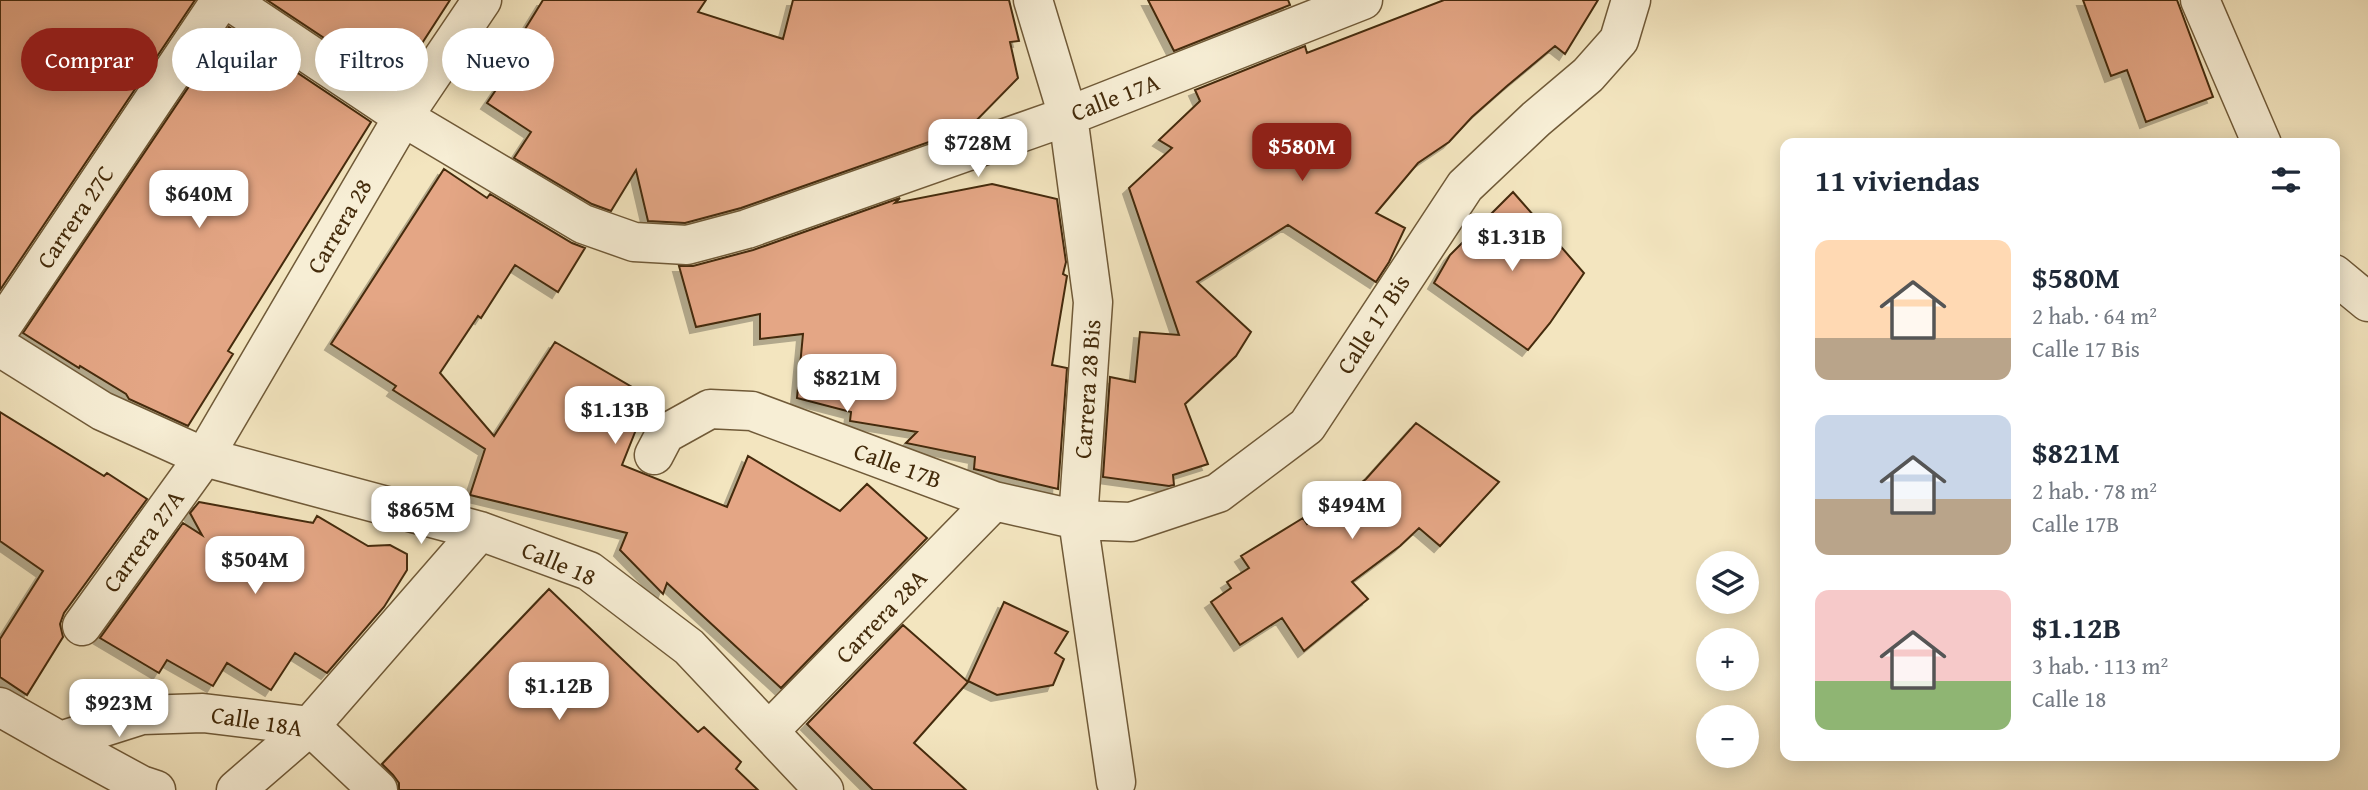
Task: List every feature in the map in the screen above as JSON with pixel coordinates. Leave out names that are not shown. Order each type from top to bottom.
[{"type":"street","name":"Carrera 27C","points":[[0,329],[221,0]]},
{"type":"street","points":[[228,0],[403,117]]},
{"type":"street","name":"Carrera 28","points":[[204,457],[403,117],[482,0]]},
{"type":"street","name":"Carrera 28 Bis","points":[[1033,0],[1068,116],[1093,302],[1078,520],[1116,782]]},
{"type":"street","name":"Calle 17A","points":[[403,117],[583,224],[634,242],[687,245],[747,229],[1068,116],[1363,0]]},
{"type":"street","name":"Calle 17 Bis","points":[[1078,520],[1131,522],[1218,493],[1307,426],[1465,186],[1536,119],[1588,75],[1619,40],[1631,0]]},
{"type":"street","points":[[2200,0],[2259,138]]},
{"type":"street","points":[[2340,279],[2368,302]]},
{"type":"street","name":"Calle 18","points":[[0,347],[102,411],[204,457],[480,531],[589,571],[690,647],[824,790]]},
{"type":"street","name":"Calle 17B","points":[[654,455],[665,434],[710,409],[752,411],[994,501],[1078,520]]},
{"type":"street","name":"Carrera 27A","points":[[82,625],[204,457]]},
{"type":"street","name":"Carrera 28A","points":[[769,731],[994,501]]},
{"type":"street","points":[[236,790],[310,726],[480,531]]},
{"type":"street","points":[[0,707],[141,785],[156,790]]},
{"type":"street","name":"Calle 18A","points":[[60,741],[142,715],[204,713],[310,726],[378,790]]},
{"type":"building","points":[[0,0],[195,0],[176,28],[172,28],[172,34],[158,55],[158,28],[21,28],[21,91],[134,91],[0,290]]},
{"type":"building","points":[[267,0],[450,0],[428,34],[428,28],[315,28],[315,32]]},
{"type":"building","points":[[543,0],[706,0],[698,12],[783,39],[793,0],[1009,0],[1019,41],[1010,42],[1018,78],[969,128],[741,208],[685,223],[648,221],[636,170],[611,211],[592,204],[514,158],[531,132],[487,103],[495,91],[554,91],[554,28],[526,28]]},
{"type":"building","points":[[1148,0],[1288,0],[1290,5],[1174,51]]},
{"type":"building","points":[[1444,0],[1598,0],[1565,54],[1555,46],[1507,86],[1449,142],[1418,163],[1376,213],[1405,228],[1376,282],[1288,225],[1197,282],[1251,332],[1236,356],[1185,404],[1208,464],[1173,475],[1174,485],[1169,486],[1103,477],[1110,377],[1135,382],[1140,332],[1179,335],[1129,188],[1172,148],[1159,140],[1200,101],[1195,90],[1305,46],[1307,53]]},
{"type":"building","points":[[2083,0],[2177,0],[2213,97],[2146,122],[2127,70],[2111,76]]},
{"type":"building","points":[[301,75],[315,85],[315,91],[325,91],[371,122],[228,351],[233,354],[188,426],[129,399],[126,394],[23,333],[186,91],[301,91]]},
{"type":"building","points":[[444,169],[487,198],[490,194],[585,248],[558,292],[515,265],[481,318],[478,316],[440,373],[494,436],[555,342],[649,397],[622,465],[727,507],[748,456],[840,511],[867,484],[927,538],[781,688],[667,583],[663,594],[620,550],[627,533],[470,495],[485,449],[393,390],[396,386],[331,344]]},
{"type":"building","points":[[992,184],[1057,199],[1066,262],[1063,274],[1067,276],[1052,365],[1067,368],[1058,489],[974,469],[975,457],[906,443],[917,432],[850,421],[851,412],[797,398],[803,334],[760,339],[760,314],[696,327],[679,266],[693,266],[753,250],[900,198],[895,203]]},
{"type":"building","points":[[1513,192],[1584,273],[1528,350],[1434,283],[1450,255]]},
{"type":"building","points":[[0,412],[104,476],[107,473],[147,499],[64,613],[60,624],[63,637],[27,695],[0,677],[0,639],[43,571],[0,541]]},
{"type":"building","points":[[1416,423],[1499,482],[1440,546],[1419,528],[1352,582],[1368,599],[1304,651],[1282,618],[1240,645],[1211,602],[1231,588],[1227,582],[1249,568],[1241,556],[1303,518],[1307,524],[1366,479]]},
{"type":"building","points":[[199,502],[313,523],[317,516],[368,546],[390,545],[407,554],[407,570],[384,607],[327,673],[295,653],[271,690],[227,663],[213,686],[167,660],[159,673],[100,638],[183,523],[202,535],[190,513]]},
{"type":"building","points":[[549,589],[698,732],[704,727],[741,762],[736,769],[758,790],[399,790],[399,783],[382,764]]},
{"type":"building","points":[[1004,602],[1068,632],[1055,653],[1064,659],[1053,685],[997,695],[968,681]]},
{"type":"building","points":[[903,625],[968,682],[914,743],[966,790],[873,790],[807,724]]}]
